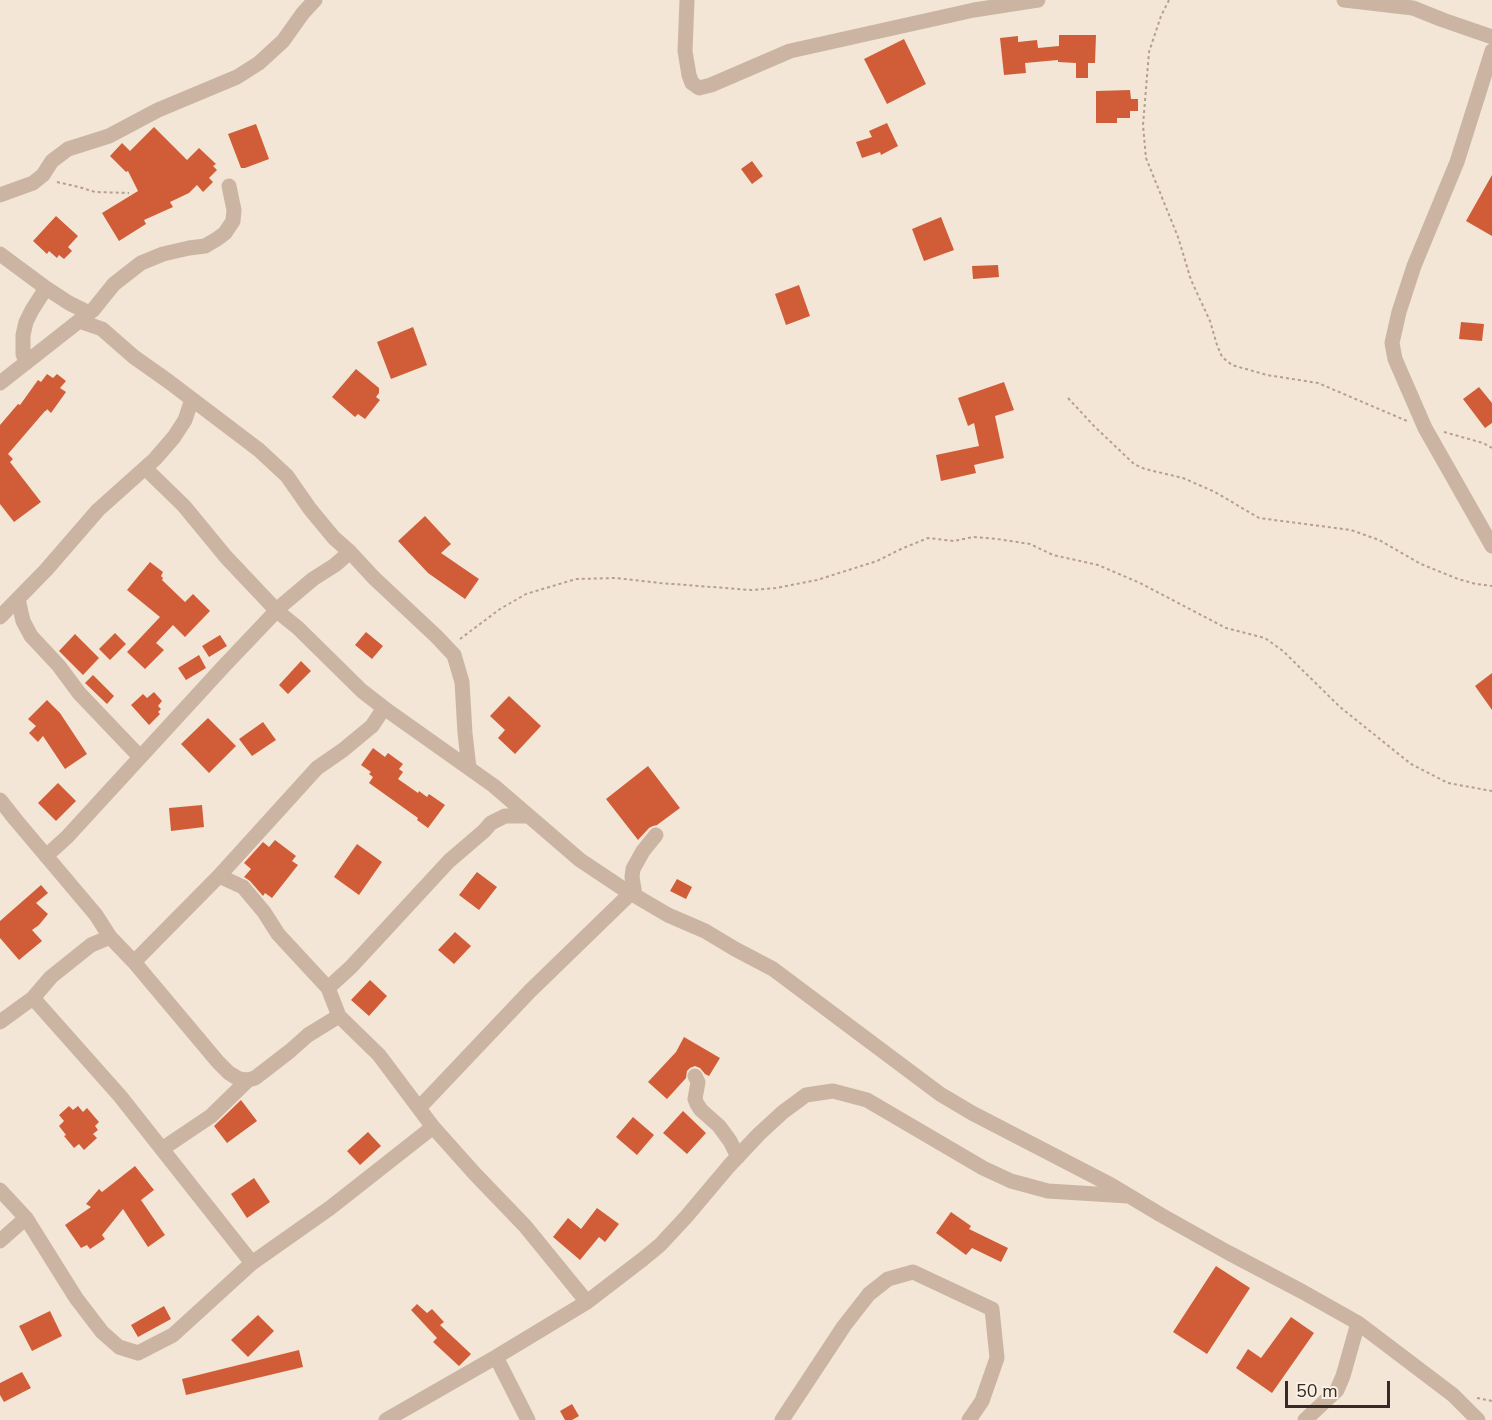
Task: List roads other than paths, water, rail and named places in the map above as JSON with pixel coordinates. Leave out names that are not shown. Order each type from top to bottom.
[{"type":"street","points":[[0,195],[33,183],[43,175],[52,161],[68,149],[109,136],[158,110],[237,77],[259,63],[283,41],[315,0]]},
{"type":"street","points":[[687,0],[685,51],[692,83],[699,88],[790,51],[974,10],[1038,0]]},
{"type":"street","points":[[1344,0],[1414,4],[1443,20],[1492,37]]},
{"type":"street","points":[[1492,51],[1457,162],[1414,266],[1392,343],[1395,359],[1425,428],[1492,546]]},
{"type":"street","points":[[0,383],[84,317],[114,284],[141,262],[189,248],[205,246],[225,233],[233,221],[234,210],[229,186]]},
{"type":"street","points":[[0,254],[69,303],[134,357],[259,450],[287,476],[320,522],[454,655],[462,682],[469,768]]},
{"type":"street","points":[[26,363],[23,354],[24,329],[32,310],[46,288]]},
{"type":"street","points":[[0,618],[46,570],[98,510],[155,459],[180,429],[192,399]]},
{"type":"street","points":[[144,468],[163,484],[277,611],[298,628],[362,691],[494,786],[580,860],[668,915],[705,931],[773,969],[956,1104],[1111,1185],[1227,1252],[1358,1323],[1453,1395],[1478,1420]]},
{"type":"street","points":[[46,856],[68,837],[277,611],[313,579],[350,552]]},
{"type":"street","points":[[18,599],[23,621],[31,636],[59,666],[87,702],[140,757]]},
{"type":"street","points":[[134,962],[219,876],[317,768],[372,726],[384,708]]},
{"type":"street","points":[[0,800],[7,818],[46,856],[96,915],[110,937],[229,1073],[239,1079],[255,1078],[308,1035],[339,1016]]},
{"type":"street","points":[[328,988],[351,967],[449,861],[491,823],[505,816],[528,816]]},
{"type":"street","points":[[633,894],[633,869],[656,835]]},
{"type":"street","points":[[219,876],[243,887],[264,912],[278,934],[328,988],[339,1016],[379,1055],[432,1127],[525,1226],[587,1302]]},
{"type":"street","points":[[419,1108],[530,991],[633,894]]},
{"type":"street","points":[[0,1022],[33,998],[51,977],[91,945],[110,937]]},
{"type":"street","points":[[33,998],[120,1096],[252,1263]]},
{"type":"street","points":[[695,1076],[698,1082],[695,1099],[700,1110],[719,1126],[738,1156]]},
{"type":"street","points":[[162,1149],[211,1116],[248,1080]]},
{"type":"street","points":[[386,1420],[587,1302],[660,1245],[759,1134],[806,1095],[833,1090],[867,1100],[983,1168],[1011,1181],[1048,1191],[1130,1196]]},
{"type":"street","points":[[0,1190],[26,1218],[76,1298],[102,1332],[119,1347],[138,1353],[173,1335],[252,1263],[330,1208],[432,1127]]},
{"type":"street","points":[[0,1241],[26,1218]]},
{"type":"street","points":[[782,1420],[826,1353],[869,1294],[888,1279],[913,1272],[992,1310],[997,1358],[982,1401],[969,1420]]},
{"type":"street","points":[[1305,1420],[1337,1390],[1358,1323]]},
{"type":"street","points":[[496,1357],[528,1420]]}]
